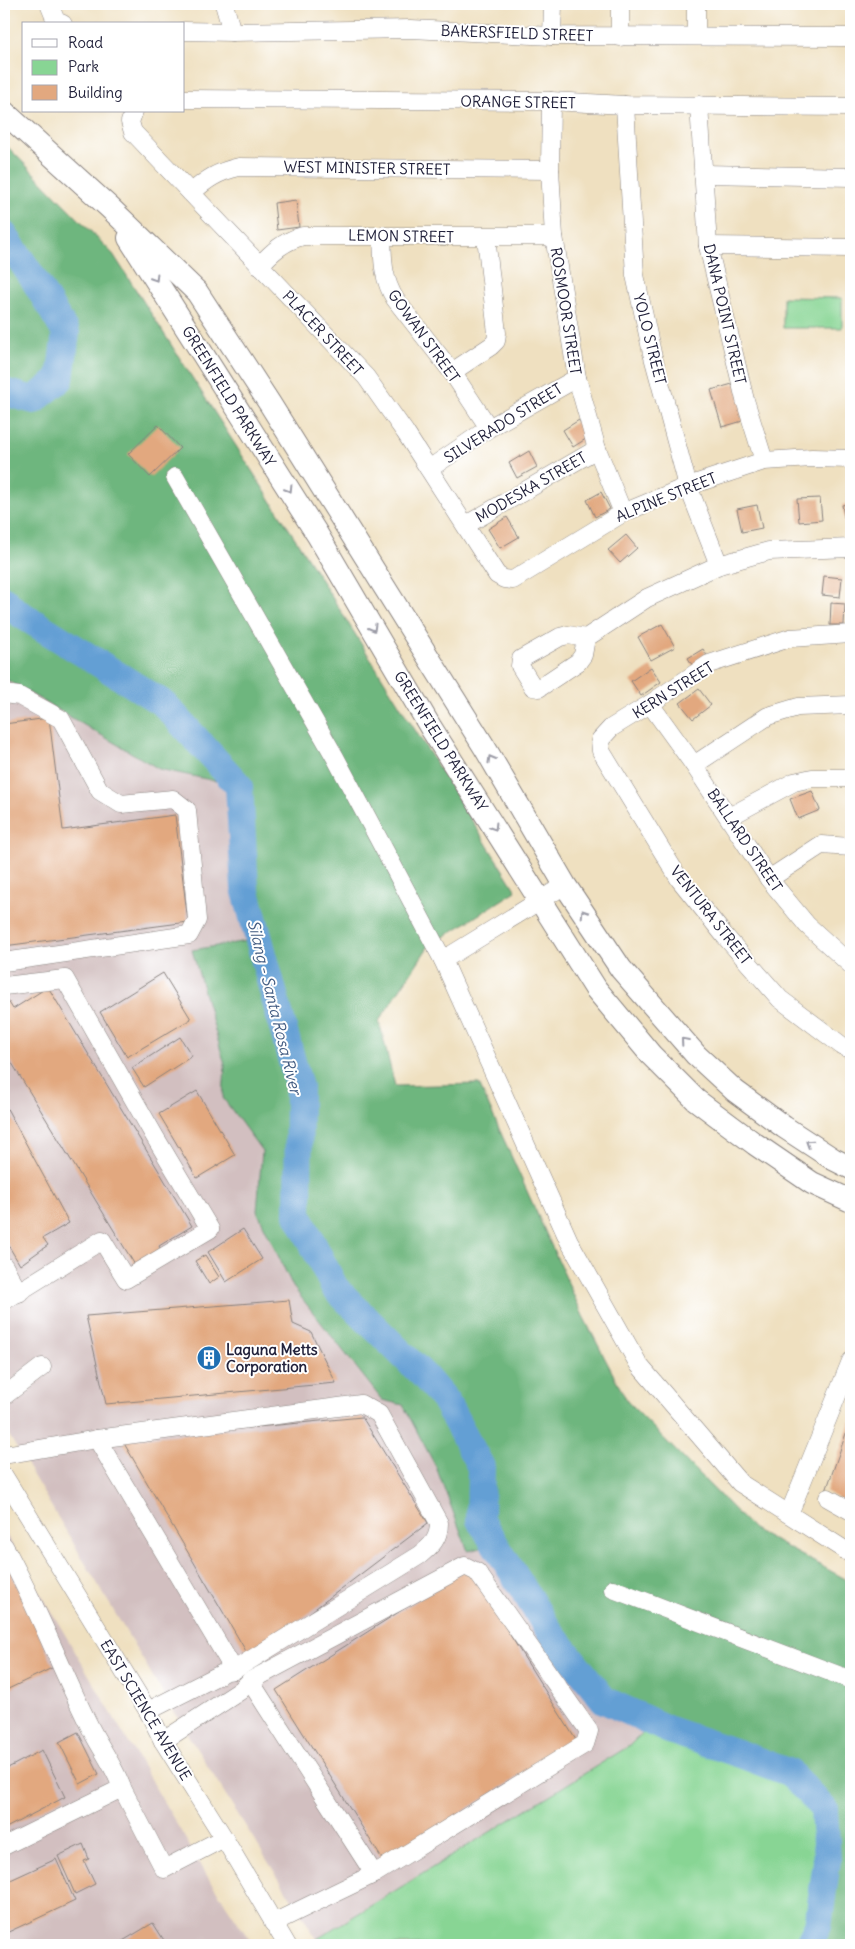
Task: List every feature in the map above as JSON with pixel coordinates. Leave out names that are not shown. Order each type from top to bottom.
[{"type":"main road","name":"GREENFIELD PARKWAY","points":[[11,118],[110,208],[197,292],[270,404],[485,748],[565,885],[621,970],[696,1055],[735,1091],[832,1159],[851,1168]]},
{"type":"main road","name":"GREENFIELD PARKWAY","points":[[110,208],[318,534],[431,728],[596,989],[651,1055],[696,1100],[754,1144],[812,1183],[851,1201]]},
{"type":"street","points":[[49,4],[56,21],[58,22]]},
{"type":"street","points":[[224,4],[232,32]]},
{"type":"street","points":[[552,4],[552,36]]},
{"type":"street","points":[[620,4],[620,37]]},
{"type":"street","points":[[696,4],[696,36]]},
{"type":"street","name":"BAKERSFIELD STREET","points":[[185,31],[412,29],[552,36],[851,37]]},
{"type":"street","name":"ORANGE STREET","points":[[185,100],[551,101],[625,105],[851,107]]},
{"type":"street","name":"ROSMOOR STREET","points":[[551,101],[550,170],[554,236],[576,378],[597,449],[623,513]]},
{"type":"street","name":"YOLO STREET","points":[[625,105],[635,275],[652,353],[688,486],[719,565]]},
{"type":"street","name":"DANA POINT STREET","points":[[699,105],[708,246],[745,400],[764,461]]},
{"type":"street","name":"PLACER STREET","points":[[134,112],[130,122],[133,132],[366,378],[405,432],[497,575]]},
{"type":"street","name":"WEST MINISTER STREET","points":[[190,193],[209,178],[224,170],[239,167],[550,170]]},
{"type":"street","points":[[703,174],[851,177]]},
{"type":"street","name":"GOWAN STREET","points":[[382,235],[383,271],[388,287],[395,299],[452,372],[489,428]]},
{"type":"street","name":"LEMON STREET","points":[[259,266],[275,249],[289,240],[303,236],[554,236]]},
{"type":"street","points":[[452,372],[496,341],[486,237]]},
{"type":"street","points":[[708,246],[851,248]]},
{"type":"street","name":"SILVERADO STREET","points":[[429,469],[489,428],[576,378]]},
{"type":"street","name":"MODESKA STREET","points":[[466,525],[597,449]]},
{"type":"street","name":"ALPINE STREET","points":[[497,575],[504,579],[513,580],[623,513],[688,486],[764,461],[812,458],[851,459]]},
{"type":"street","points":[[175,477],[335,757],[443,960],[568,1241],[639,1365],[740,1483],[851,1554]]},
{"type":"street","points":[[586,638],[647,598],[719,565],[769,551],[851,548]]},
{"type":"street","name":"KERN STREET","points":[[601,751],[600,740],[611,728],[709,664],[790,638],[851,634]]},
{"type":"street","points":[[4,694],[19,696],[61,719],[100,791],[121,804],[173,799],[187,810],[197,920],[189,935],[4,962]]},
{"type":"street","name":"BALLARD STREET","points":[[650,704],[694,765],[768,879],[807,925],[851,965]]},
{"type":"street","points":[[694,765],[768,716],[798,707],[851,705]]},
{"type":"street","name":"VENTURA STREET","points":[[601,751],[680,880],[724,935],[780,999],[841,1045],[851,1050]]},
{"type":"street","points":[[728,817],[794,782],[812,778],[851,778]]},
{"type":"street","points":[[768,879],[821,846],[851,847]]},
{"type":"street","points":[[443,960],[565,885]]},
{"type":"street","points":[[4,986],[65,979],[210,1229],[126,1279],[102,1240],[11,1297],[4,1266]]},
{"type":"street","points":[[789,1514],[851,1361]]},
{"type":"street","points":[[4,1396],[42,1367]]},
{"type":"street","points":[[4,1455],[97,1439],[361,1404],[379,1414],[438,1523],[439,1533],[434,1544],[420,1555],[234,1670],[227,1671],[148,1711]]},
{"type":"street","points":[[97,1439],[234,1670]]},
{"type":"street","name":"EAST SCIENCE AVENUE","points":[[4,1476],[148,1711],[163,1741],[224,1838],[287,1945]]},
{"type":"street","points":[[828,1498],[851,1512]]},
{"type":"street","points":[[4,1546],[53,1646],[88,1725],[118,1776],[122,1788],[164,1869],[224,1838]]},
{"type":"street","points":[[163,1741],[240,1691],[250,1680],[465,1566],[478,1572],[589,1730],[585,1744],[374,1874],[273,1923]]},
{"type":"street","points":[[613,1589],[851,1680]]},
{"type":"street","points":[[250,1680],[374,1874]]},
{"type":"street","points":[[4,1846],[122,1788]]},
{"type":"shaded area","points":[[4,678],[159,769],[239,786],[245,888],[259,939],[192,950],[225,1065],[223,1098],[262,1151],[257,1211],[293,1287],[382,1400],[403,1405],[436,1467],[468,1551],[495,1545],[548,1629],[604,1700],[653,1723],[629,1746],[317,1939],[186,1732],[4,1427]]},
{"type":"shaded area","points":[[4,1531],[209,1879],[253,1945],[4,1945]]},
{"type":"green space","points":[[4,143],[113,254],[293,535],[516,891],[428,947],[379,1021],[395,1086],[479,1084],[583,1316],[627,1401],[753,1529],[851,1582],[851,1945],[808,1945],[818,1926],[827,1861],[824,1809],[790,1773],[669,1730],[604,1700],[548,1629],[495,1545],[468,1551],[436,1467],[403,1405],[382,1400],[293,1287],[257,1211],[262,1151],[223,1098],[225,1065],[192,950],[259,939],[245,888],[239,786],[159,769],[4,678]]},
{"type":"green space","points":[[783,297],[842,298],[842,328],[783,328]]},
{"type":"green space","points":[[653,1723],[790,1773],[824,1809],[827,1861],[818,1926],[808,1945],[321,1945],[317,1939],[629,1746]]},
{"type":"building","points":[[296,200],[299,227],[277,230],[274,203]]},
{"type":"building","points":[[736,383],[746,420],[722,427],[711,390]]},
{"type":"building","points":[[579,420],[589,437],[573,447],[563,430]]},
{"type":"building","points":[[158,425],[180,448],[150,477],[128,454]]},
{"type":"building","points":[[529,451],[537,467],[517,478],[509,463]]},
{"type":"building","points":[[601,492],[610,509],[595,517],[587,500]]},
{"type":"building","points":[[820,498],[822,520],[799,522],[797,499]]},
{"type":"building","points":[[851,503],[851,525],[846,526],[842,505]]},
{"type":"building","points":[[757,505],[762,528],[742,532],[737,509]]},
{"type":"building","points":[[507,517],[519,537],[500,548],[488,529]]},
{"type":"building","points":[[626,535],[637,548],[620,563],[608,550]]},
{"type":"building","points":[[824,576],[842,578],[840,597],[822,595]]},
{"type":"building","points":[[831,603],[845,604],[844,625],[830,625]]},
{"type":"building","points":[[662,624],[675,647],[651,660],[638,637]]},
{"type":"building","points":[[703,649],[709,659],[694,668],[688,658]]},
{"type":"building","points":[[651,667],[661,682],[641,696],[631,681]]},
{"type":"building","points":[[699,689],[711,705],[693,719],[680,703]]},
{"type":"building","points":[[49,718],[63,830],[175,815],[188,922],[4,946],[4,724]]},
{"type":"building","points":[[812,791],[820,810],[798,819],[790,799]]},
{"type":"building","points":[[163,973],[191,1019],[127,1057],[100,1012]]},
{"type":"building","points":[[48,987],[192,1226],[159,1246],[161,1250],[135,1265],[4,1050],[4,1004],[8,1001],[13,1009]]},
{"type":"building","points":[[180,1037],[192,1056],[144,1087],[132,1068]]},
{"type":"building","points":[[197,1091],[235,1155],[197,1178],[159,1114]]},
{"type":"building","points":[[4,1103],[69,1223],[43,1238],[48,1245],[20,1265],[4,1238]]},
{"type":"building","points":[[243,1229],[262,1259],[226,1282],[208,1252]]},
{"type":"building","points":[[205,1255],[219,1277],[209,1284],[195,1261]]},
{"type":"building","name":"Laguna Metts Corporation","points":[[289,1300],[293,1324],[311,1332],[336,1383],[106,1404],[86,1316]]},
{"type":"building","points":[[362,1417],[428,1523],[250,1658],[122,1440]]},
{"type":"building","points":[[851,1419],[851,1507],[826,1491]]},
{"type":"building","points":[[4,1558],[54,1667],[4,1691]]},
{"type":"building","points":[[468,1568],[576,1740],[384,1862],[276,1690]]},
{"type":"building","points":[[78,1732],[99,1774],[80,1784],[59,1742]]},
{"type":"building","points":[[42,1750],[65,1797],[4,1829],[4,1770]]},
{"type":"building","points":[[83,1844],[89,1859],[84,1861],[95,1884],[75,1894],[58,1856]]},
{"type":"building","points":[[56,1859],[75,1901],[4,1934],[4,1883]]},
{"type":"building","points":[[153,1923],[167,1945],[116,1945]]},
{"type":"waterway","name":"Silang - Santa Rosa River","points":[[4,235],[35,281],[66,333],[60,379],[34,400],[4,392]]},
{"type":"waterway","name":"Silang - Santa Rosa River","points":[[4,600],[14,610],[164,704],[239,786],[245,888],[299,1087],[298,1215],[335,1288],[425,1377],[446,1402],[481,1467],[480,1520],[548,1629],[604,1700],[669,1730],[790,1773],[824,1809],[827,1861],[818,1926],[808,1945]]},
{"type":"place","name":"Laguna Metts Corporation","points":[[209,1358]]}]
